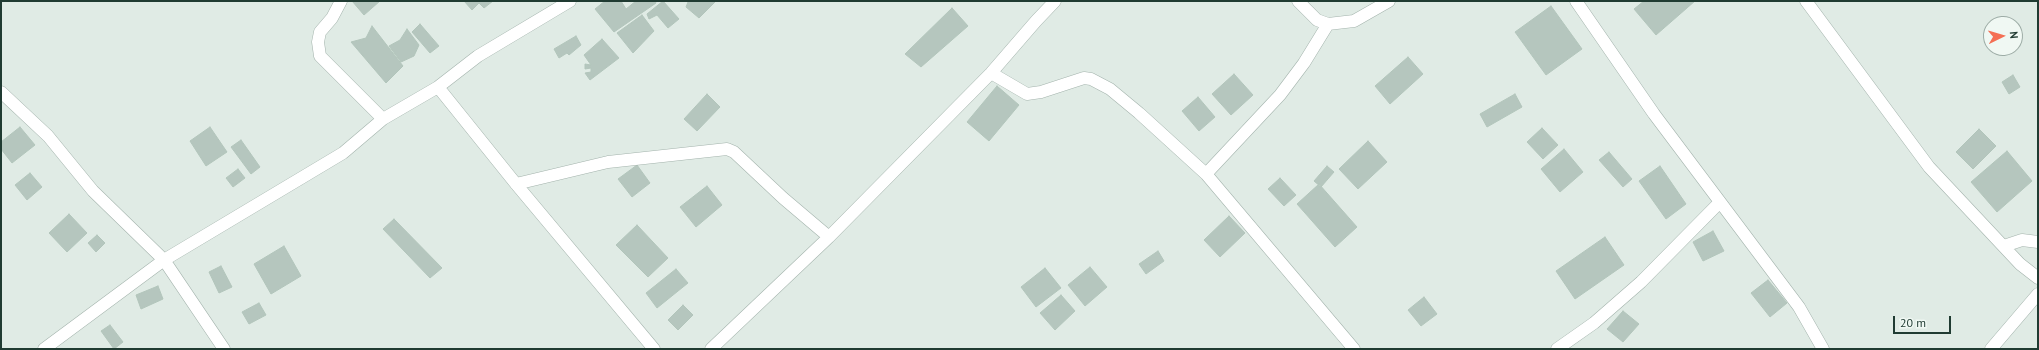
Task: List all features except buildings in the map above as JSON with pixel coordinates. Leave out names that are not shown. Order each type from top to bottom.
[{"type":"street","points":[[341,1],[332,18],[320,32],[318,42],[320,56],[383,119]]},
{"type":"street","points":[[44,349],[164,260],[343,153],[383,119],[438,87],[478,56],[570,1]]},
{"type":"street","points":[[711,349],[829,237],[990,73],[1055,1]]},
{"type":"street","points":[[1298,1],[1317,20],[1328,24],[1346,23],[1358,19],[1389,1]]},
{"type":"street","points":[[1576,1],[1654,114],[1799,307],[1823,349]]},
{"type":"street","points":[[1806,1],[1922,158],[2004,246],[2038,278]]},
{"type":"street","points":[[1206,174],[1280,95],[1304,63],[1328,24]]},
{"type":"street","points":[[990,73],[1027,94],[1041,92],[1074,80],[1091,79],[1110,89],[1139,113],[1206,174],[1354,349]]},
{"type":"street","points":[[438,87],[516,184],[654,349]]},
{"type":"street","points":[[1,92],[48,136],[93,191],[164,260],[224,349]]},
{"type":"street","points":[[516,184],[608,162],[727,149],[734,152],[783,198],[829,237]]},
{"type":"street","points":[[1557,349],[1594,323],[1641,282],[1720,202]]},
{"type":"street","points":[[2004,246],[2022,240],[2038,242]]},
{"type":"street","points":[[1991,349],[2038,294]]}]
